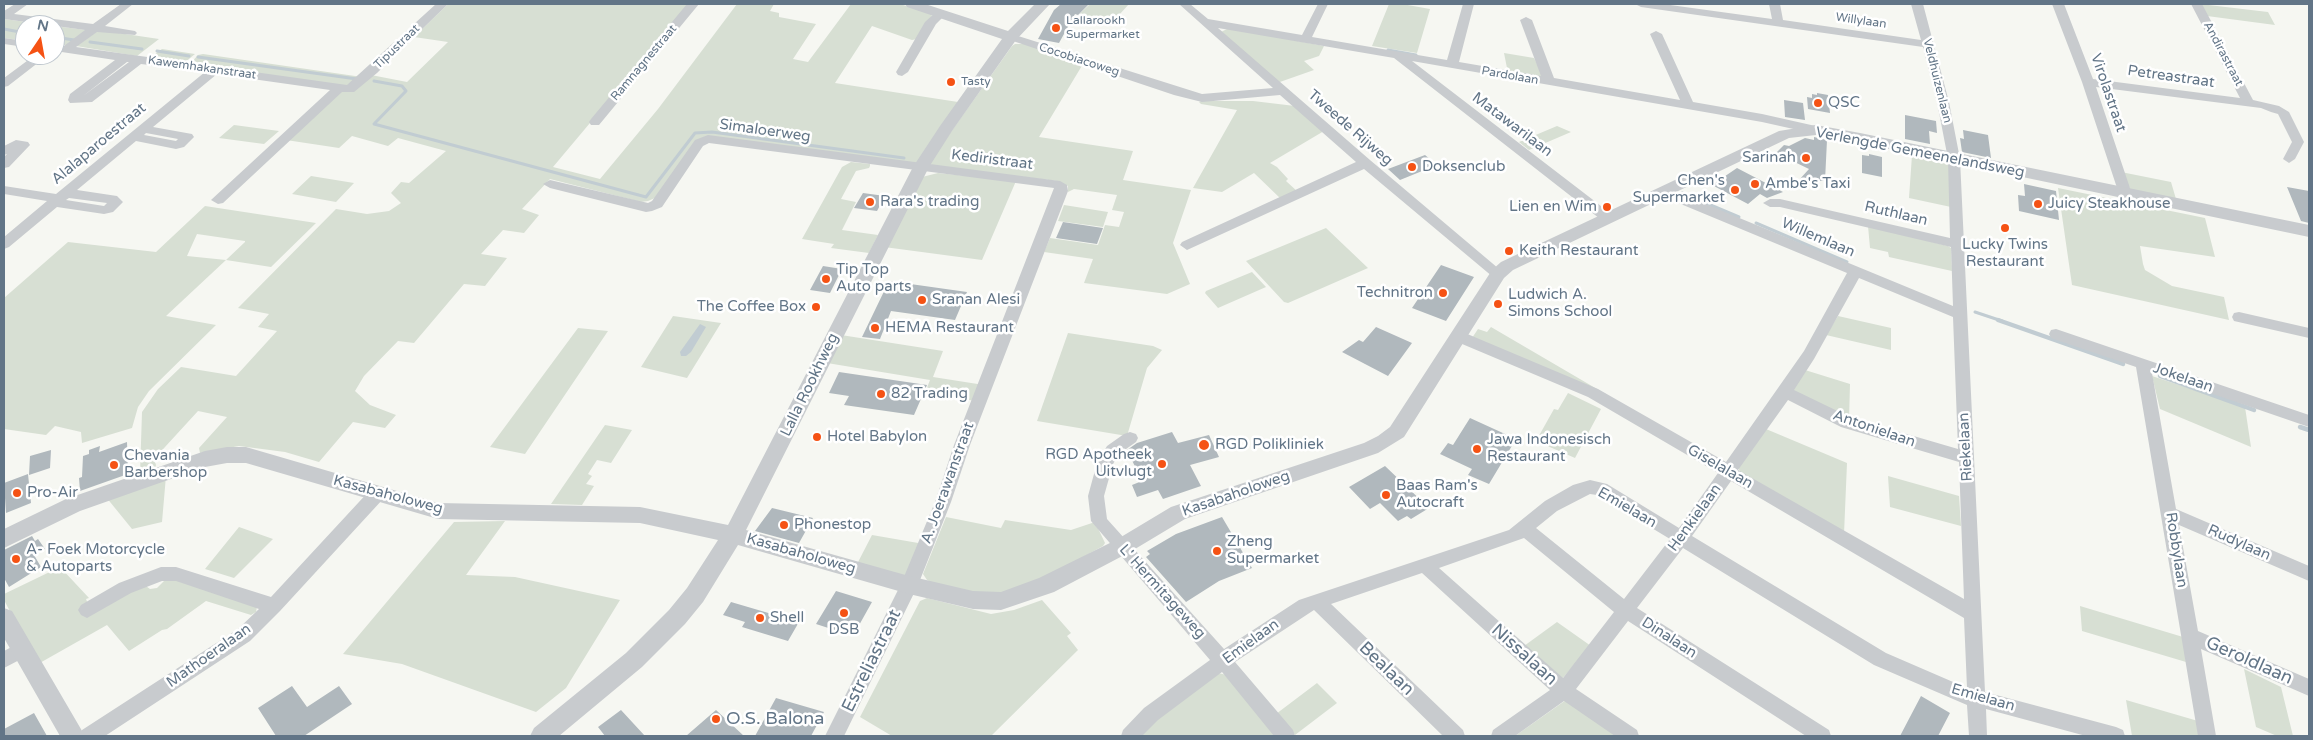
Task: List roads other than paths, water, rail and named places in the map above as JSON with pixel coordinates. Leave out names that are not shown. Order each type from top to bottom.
[{"type":"street","points":[[4,16],[22,4]]},
{"type":"street","points":[[65,46],[96,28],[128,4]]},
{"type":"street","name":"Tipustraat","points":[[218,200],[344,88],[374,70],[442,4]]},
{"type":"street","name":"Ramnagnestraat","points":[[595,122],[693,4]]},
{"type":"street","name":"Cocobiacoweg","points":[[912,4],[1178,92],[1202,98],[1297,102]]},
{"type":"street","name":"Lalla Rookhweg","points":[[542,736],[628,666],[662,634],[695,594],[733,535],[920,168],[945,129],[1011,38],[1043,4]]},
{"type":"street","name":"Tweede Rijweg","points":[[1184,4],[1365,163],[1498,274]]},
{"type":"street","points":[[1305,40],[1323,4]]},
{"type":"street","points":[[1452,65],[1468,4]]},
{"type":"street","name":"Willylaan","points":[[1641,4],[1928,44]]},
{"type":"street","points":[[1776,4],[1778,24]]},
{"type":"street","name":"Veldhuizenlaan","points":[[1917,4],[1943,102],[1954,159]]},
{"type":"street","name":"Virolastraat","points":[[2058,4],[2088,82],[2125,194]]},
{"type":"street","name":"Andirastraat","points":[[2197,4],[2250,104]]},
{"type":"street","points":[[902,72],[931,22],[941,13]]},
{"type":"street","points":[[4,16],[131,33]]},
{"type":"street","points":[[1526,20],[1549,82]]},
{"type":"street","name":"Pardolaan","points":[[1205,22],[1762,118],[1816,130]]},
{"type":"street","points":[[1656,34],[1688,105]]},
{"type":"street","name":"Kawemhakanstraat","points":[[65,49],[344,88]]},
{"type":"street","name":"Matawarilaan","points":[[1396,55],[1609,219]]},
{"type":"street","points":[[126,57],[74,97],[74,100],[88,99],[140,59]]},
{"type":"street","points":[[4,83],[28,65]]},
{"type":"street","name":"Alalaparoestraat","points":[[4,244],[215,70]]},
{"type":"street","name":"Petreastraat","points":[[2088,82],[2263,105],[2283,112],[2298,142],[2289,159]]},
{"type":"street","name":"Cocobiacoweg","points":[[1219,98],[1282,91]]},
{"type":"street","name":"Verlengde Gemeenelandsweg","points":[[1498,274],[1507,266],[1609,219],[1767,141],[1785,134],[1816,130],[2309,231]]},
{"type":"street","name":"Simaloerweg","points":[[550,184],[646,208],[652,207],[657,204],[699,143],[708,139],[920,168]]},
{"type":"street","points":[[4,151],[16,144],[24,145],[4,164]]},
{"type":"street","name":"Riekelaan","points":[[1954,159],[1956,244],[1978,736]]},
{"type":"street","points":[[1187,245],[1365,163]]},
{"type":"street","name":"Kediristraat","points":[[920,168],[1060,185]]},
{"type":"street","name":"A. Joerawanstraat","points":[[909,585],[943,502],[962,445],[1061,191],[1060,185]]},
{"type":"street","points":[[4,190],[59,198]]},
{"type":"street","name":"Willemlaan","points":[[1664,192],[1959,314]]},
{"type":"street","name":"Ruthlaan","points":[[1770,203],[1780,203],[1956,244]]},
{"type":"street","name":"Henkielaan","points":[[1500,736],[1564,691],[1680,539],[1785,392],[1809,355],[1855,272]]},
{"type":"street","name":"Kasabaholoweg","points":[[4,540],[73,505],[205,459],[227,455],[246,455],[438,511],[640,516],[733,535],[909,585],[973,600],[1000,601],[1046,585],[1122,546],[1178,513],[1371,448],[1385,441],[1397,432],[1412,411],[1498,274]]},
{"type":"street","points":[[2238,317],[2309,333]]},
{"type":"street","name":"Jokelaan","points":[[2056,334],[2309,421]]},
{"type":"street","name":"Giselalaan","points":[[1460,337],[1593,393],[1972,614]]},
{"type":"street","name":"Robbylaan","points":[[2143,364],[2207,736]]},
{"type":"street","name":"Antonielaan","points":[[1785,392],[1847,423],[1966,458]]},
{"type":"street","name":"L' Hermitageweg","points":[[1130,438],[1113,450],[1105,463],[1096,496],[1100,521],[1111,536],[1122,546],[1224,662],[1286,736]]},
{"type":"street","name":"Emielaan","points":[[1130,736],[1150,714],[1224,662],[1254,638],[1305,605],[1514,535],[1551,506],[1579,490],[1590,487],[1601,489],[1680,539],[1880,659],[1976,700],[2002,704],[2116,736]]},
{"type":"street","name":"Mathoeralaan","points":[[89,736],[244,635],[274,606],[377,494]]},
{"type":"street","name":"Rudylaan","points":[[2170,513],[2309,574]]},
{"type":"street","name":"Dinalaan","points":[[1524,528],[1625,610],[1822,736]]},
{"type":"street","name":"Nissalaan","points":[[1424,565],[1564,691],[1630,736]]},
{"type":"street","points":[[87,610],[124,588],[161,574],[176,574],[274,606]]},
{"type":"street","name":"Estreliastraat","points":[[834,736],[909,585]]},
{"type":"street","name":"Bealaan","points":[[1316,601],[1456,736]]},
{"type":"street","points":[[4,618],[13,655],[73,736]]},
{"type":"street","name":"Geroldlaan","points":[[2189,635],[2309,688]]},
{"type":"waterway","points":[[4,29],[15,31]]},
{"type":"waterway","points":[[65,39],[74,40]]},
{"type":"waterway","points":[[90,42],[142,49]]},
{"type":"waterway","points":[[1388,50],[1416,55]]},
{"type":"waterway","points":[[157,51],[189,56]]},
{"type":"waterway","points":[[198,57],[357,79]]},
{"type":"waterway","points":[[374,81],[402,86],[406,91],[374,124],[646,197],[695,133],[712,132],[904,158]]},
{"type":"waterway","points":[[1682,193],[1739,217]]},
{"type":"waterway","points":[[1756,223],[1847,262]]},
{"type":"waterway","points":[[1975,312],[2002,321]]},
{"type":"waterway","points":[[1998,320],[2123,364]]},
{"type":"waterway","points":[[2160,376],[2254,410]]},
{"type":"waterway","points":[[2300,427],[2309,430]]},
{"type":"place","name":"Lallarookh Supermarket","points":[[1056,28]]},
{"type":"place","name":"Tasty","points":[[951,82]]},
{"type":"place","name":"QSC","points":[[1818,103]]},
{"type":"place","name":"Sarinah","points":[[1806,158]]},
{"type":"place","name":"Doksenclub","points":[[1412,167]]},
{"type":"place","name":"Ambe's Taxi","points":[[1755,184]]},
{"type":"place","name":"Chen's Supermarket","points":[[1735,190]]},
{"type":"place","name":"Rara's trading","points":[[870,202]]},
{"type":"place","name":"Juicy Steakhouse","points":[[2038,204]]},
{"type":"place","name":"Lien en Wim","points":[[1607,207]]},
{"type":"place","name":"Lucky Twins Restaurant","points":[[2005,228]]},
{"type":"place","name":"Keith Restaurant","points":[[1509,251]]},
{"type":"place","name":"Tip Top Auto parts","points":[[826,279]]},
{"type":"place","name":"Technitron","points":[[1443,293]]},
{"type":"place","name":"Sranan Alesi","points":[[922,300]]},
{"type":"place","name":"Ludwich A. Simons School","points":[[1498,304]]},
{"type":"place","name":"The Coffee Box","points":[[816,307]]},
{"type":"place","name":"HEMA Restaurant","points":[[875,328]]},
{"type":"place","name":"82 Trading","points":[[881,394]]},
{"type":"place","name":"Hotel Babylon","points":[[817,437]]},
{"type":"place","name":"RGD Polikliniek","points":[[1204,445]]},
{"type":"place","name":"Jawa Indonesisch Restaurant","points":[[1477,449]]},
{"type":"place","name":"RGD Apotheek Uitvlugt","points":[[1162,464]]},
{"type":"place","name":"Chevania Barbershop","points":[[114,465]]},
{"type":"place","name":"Pro-Air","points":[[17,493]]},
{"type":"place","name":"Baas Ram's Autocraft","points":[[1386,495]]},
{"type":"place","name":"Phonestop","points":[[784,525]]},
{"type":"place","name":"Zheng Supermarket","points":[[1217,551]]},
{"type":"place","name":"A- Foek Motorcycle & Autoparts","points":[[16,559]]},
{"type":"place","name":"DSB","points":[[844,613]]},
{"type":"place","name":"Shell","points":[[760,618]]},
{"type":"place","name":"O.S. Balona","points":[[716,719]]}]
